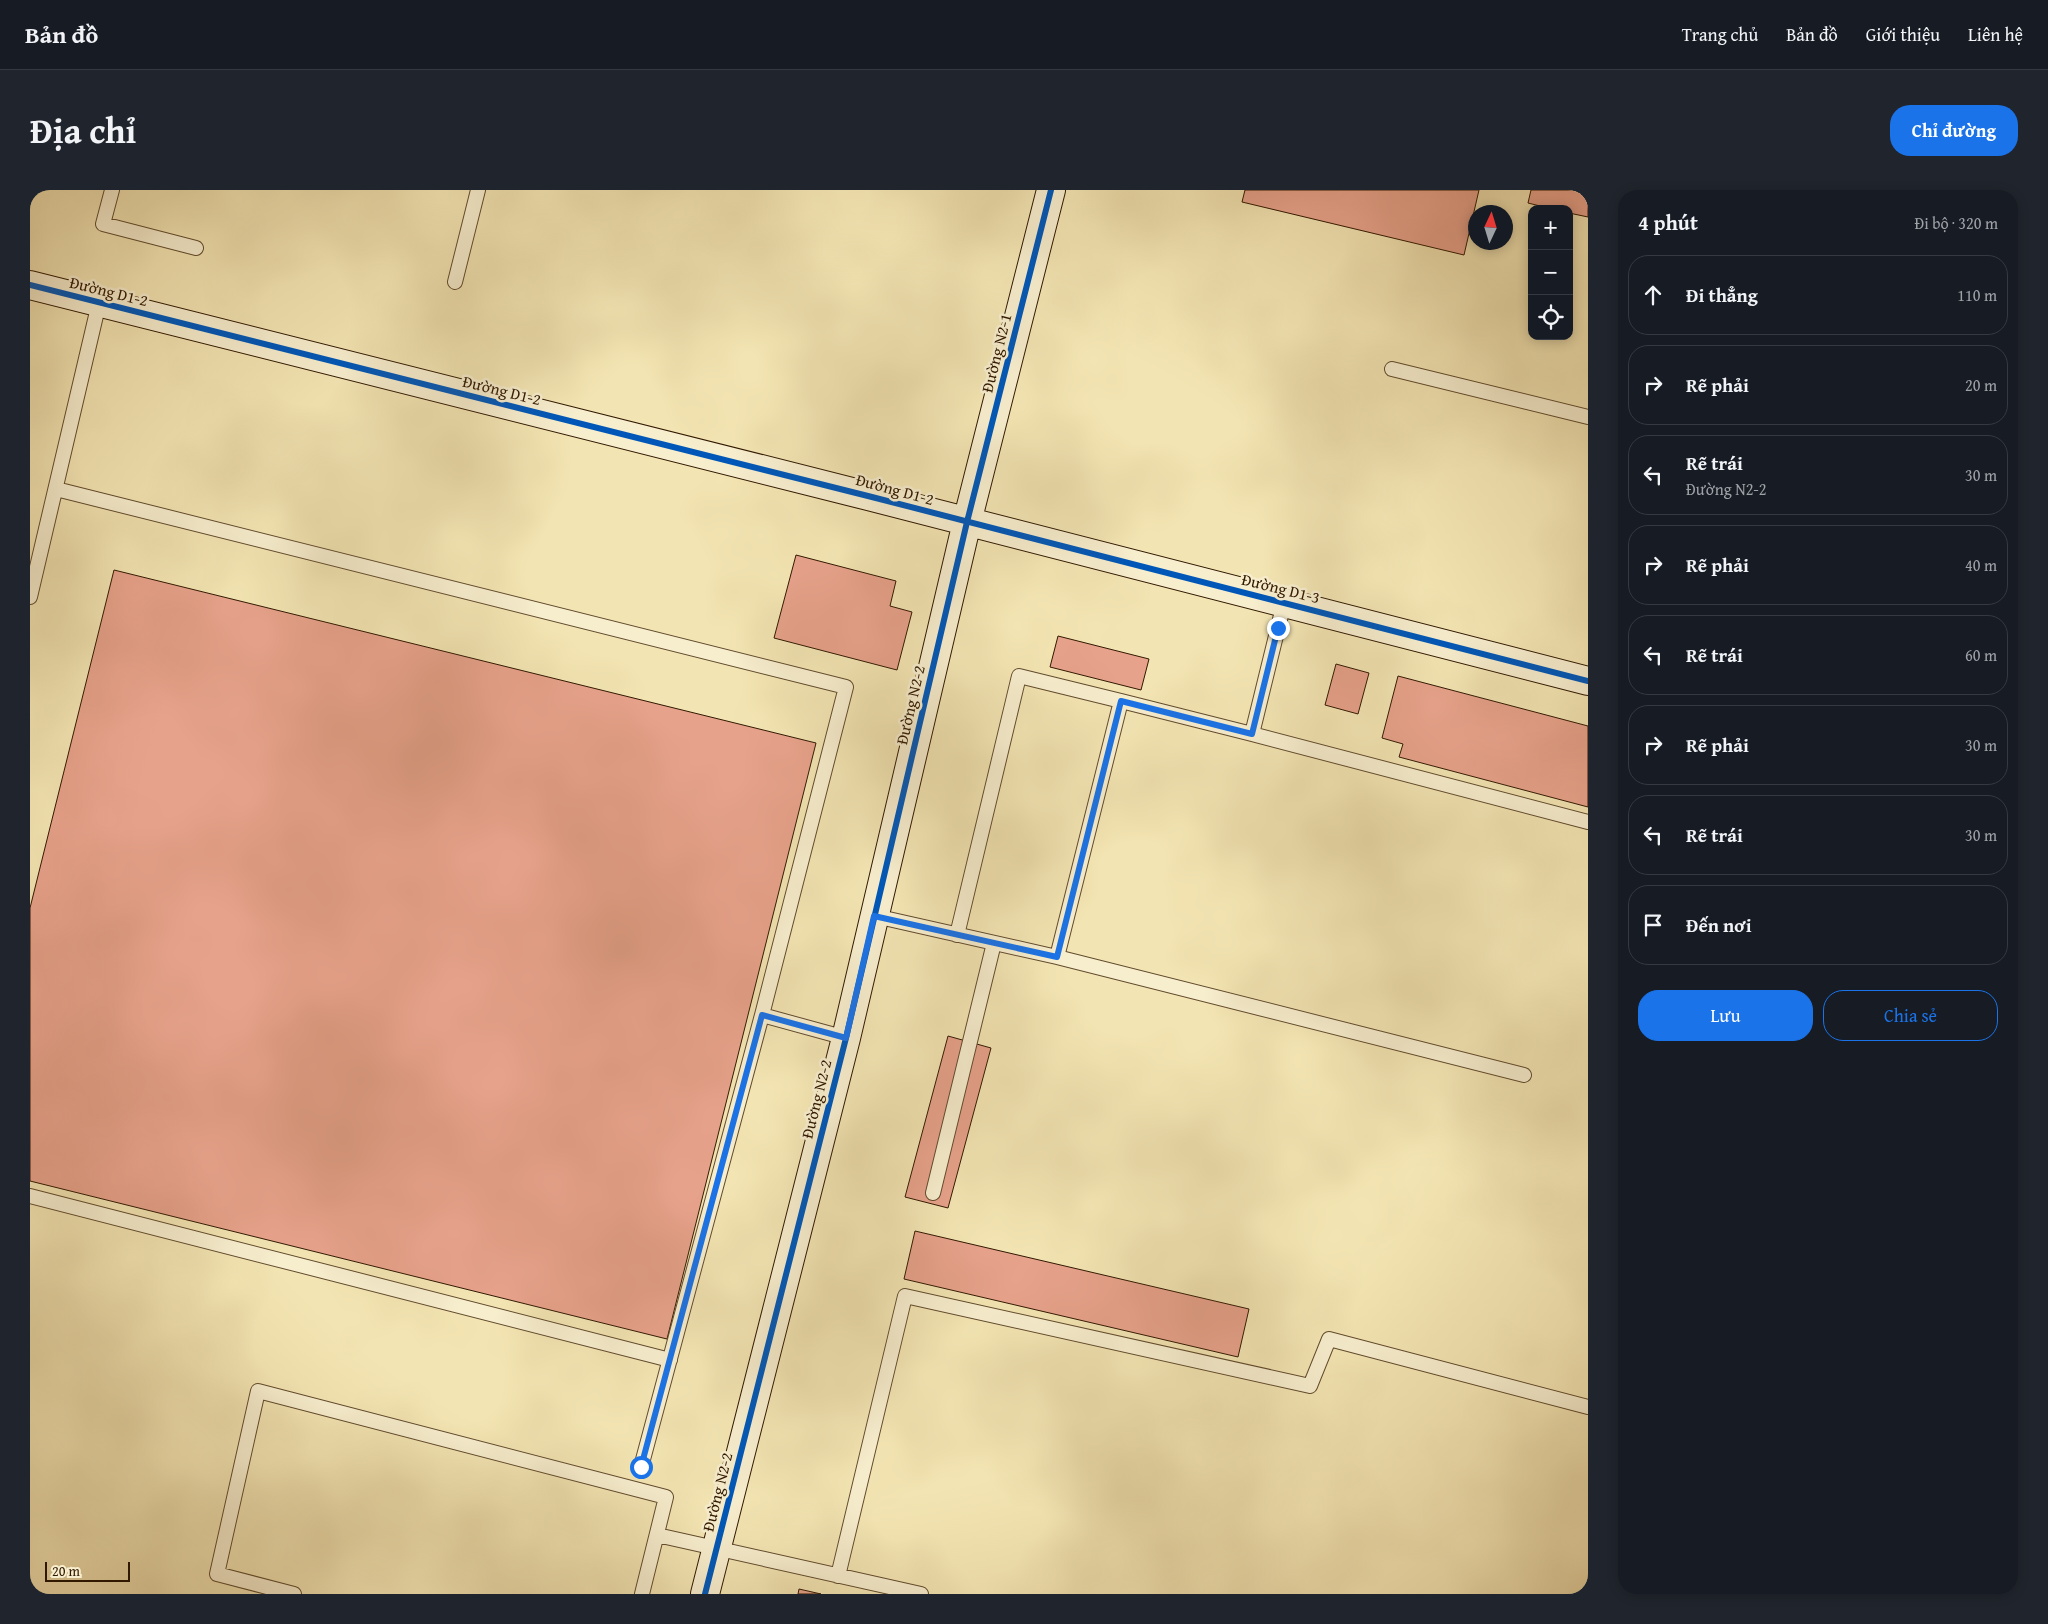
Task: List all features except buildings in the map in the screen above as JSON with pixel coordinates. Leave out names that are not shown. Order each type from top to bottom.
[{"type":"street","name":"Đường N2-1","points":[[967,522],[1051,190]]},
{"type":"street","name":"Đường D1-2","points":[[30,285],[967,522]]},
{"type":"street","name":"Đường D1-3","points":[[967,522],[1588,681]]},
{"type":"street","name":"Đường N2-2","points":[[705,1594],[846,1038],[967,522]]},
{"type":"lane","points":[[112,190],[103,224],[196,248]]},
{"type":"lane","points":[[455,282],[478,190]]},
{"type":"lane","points":[[30,598],[99,303]]},
{"type":"lane","points":[[1392,369],[1588,417]]},
{"type":"lane","points":[[56,489],[846,687],[762,1015],[641,1467]]},
{"type":"lane","points":[[1252,734],[1284,603]]},
{"type":"lane","points":[[957,935],[1019,676],[1252,734],[1588,822]]},
{"type":"lane","points":[[1057,957],[1121,701]]},
{"type":"lane","points":[[874,916],[1057,957],[1524,1075]]},
{"type":"lane","points":[[933,1192],[994,943]]},
{"type":"lane","points":[[762,1015],[846,1038]]},
{"type":"lane","points":[[30,1196],[670,1360]]},
{"type":"lane","points":[[838,1576],[905,1296],[1310,1386],[1329,1340],[1588,1407]]},
{"type":"lane","points":[[294,1594],[217,1574],[258,1391],[666,1497],[642,1594]]},
{"type":"lane","points":[[656,1535],[921,1594]]},
{"type":"cycle path","points":[[705,1594],[846,1038],[967,522],[1051,190]]},
{"type":"cycle path","points":[[30,285],[868,496],[1588,681]]},
{"type":"route","points":[[641,1467],[762,1015],[846,1038],[874,916],[1057,957],[1121,701],[1252,734],[1278,628]]}]
